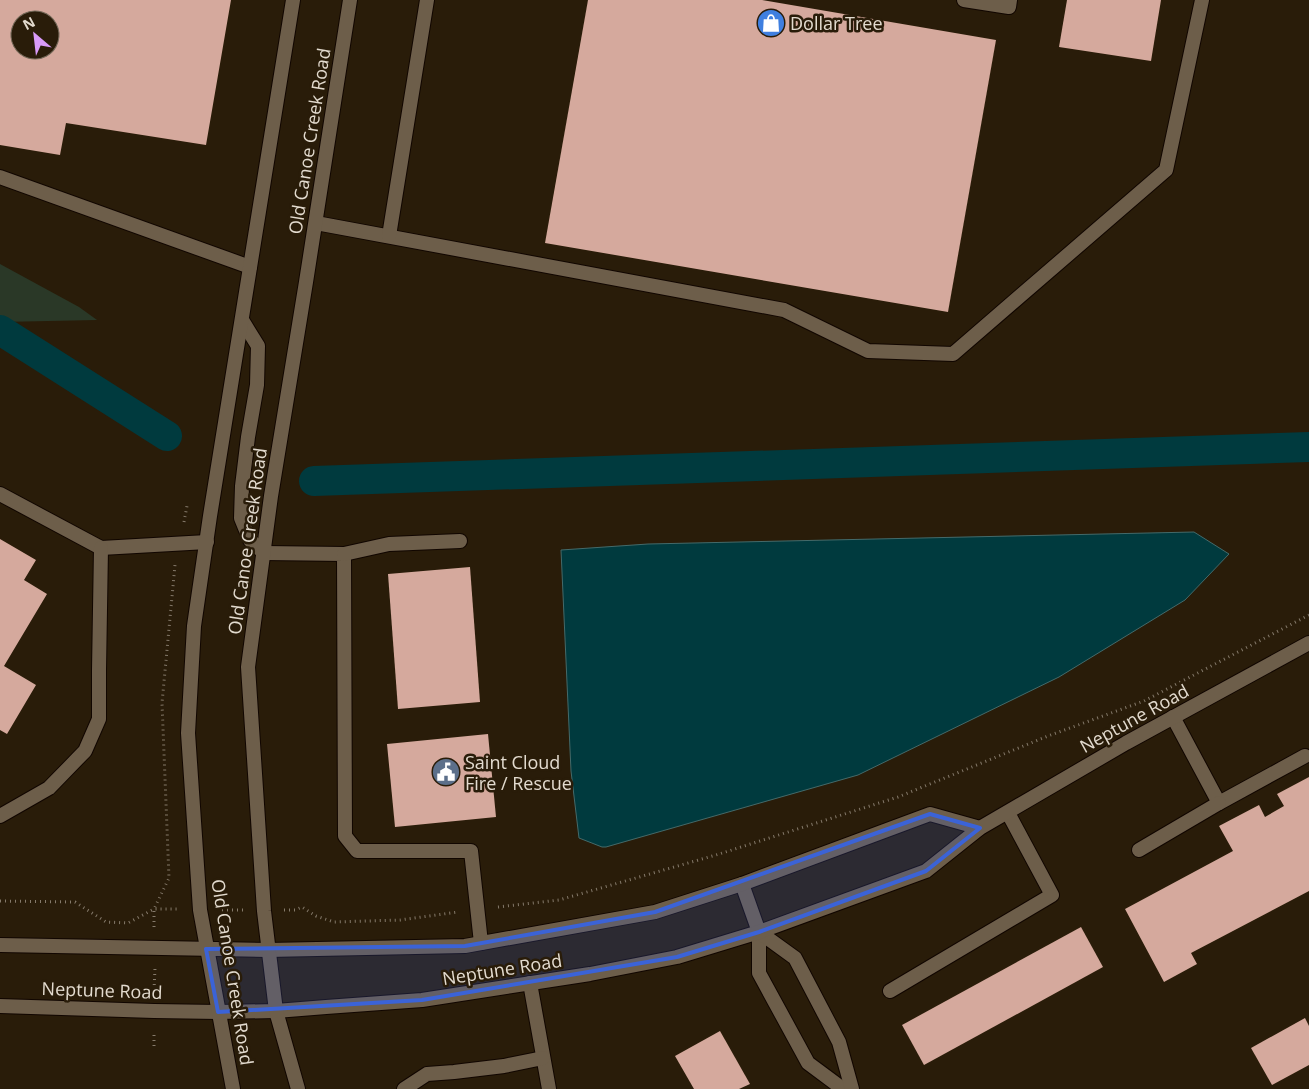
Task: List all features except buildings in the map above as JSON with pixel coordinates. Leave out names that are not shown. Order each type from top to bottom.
[{"type":"main road","name":"Old Canoe Creek Road","points":[[233,1089],[200,910],[188,733],[194,626],[293,0]]},
{"type":"main road","name":"Old Canoe Creek Road","points":[[298,1089],[276,1011],[268,950],[248,668],[266,530],[350,0]]},
{"type":"main road","points":[[389,236],[427,0]]},
{"type":"main road","points":[[964,0],[1008,8],[1010,0]]},
{"type":"main road","points":[[316,223],[784,310],[868,351],[953,354],[1166,170],[1202,0]]},
{"type":"main road","points":[[0,176],[250,267]]},
{"type":"main road","points":[[242,320],[258,346],[257,385],[242,486],[241,518],[250,540],[264,553],[344,554],[389,544],[460,541]]},
{"type":"main road","points":[[0,494],[101,548],[207,542]]},
{"type":"main road","points":[[0,816],[49,788],[85,751],[99,719],[101,548]]},
{"type":"main road","points":[[344,554],[345,836],[357,851],[471,852],[481,943]]},
{"type":"main road","name":"Neptune Road","points":[[0,1006],[154,1011],[276,1011],[422,1000],[590,974],[677,957],[759,932],[926,871],[980,828],[1126,743],[1309,643]]},
{"type":"main road","points":[[1173,717],[1219,803]]},
{"type":"main road","points":[[1139,850],[1305,756]]},
{"type":"main road","points":[[890,992],[1052,894],[1008,812]]},
{"type":"main road","name":"Neptune Road","points":[[0,945],[268,950],[465,946],[655,912],[742,884],[930,814],[980,828]]},
{"type":"main road","points":[[742,884],[759,932],[759,973],[808,1063],[843,1089]]},
{"type":"main road","points":[[759,932],[795,958],[839,1042],[852,1089]]},
{"type":"main road","points":[[530,983],[548,1089]]},
{"type":"main road","points":[[404,1089],[427,1074],[504,1066],[543,1058]]},
{"type":"path","points":[[295,910],[302,906],[316,916],[334,922],[400,920],[559,900],[716,855],[898,797],[1048,736],[1144,701],[1309,615]]},
{"type":"path","points":[[0,901],[75,902],[106,922],[128,922],[154,909],[154,1046]]},
{"type":"path","points":[[200,910],[264,911]]},
{"type":"highlighted area","points":[[930,814],[980,828],[926,871],[759,932],[677,957],[422,1000],[218,1012],[206,949],[465,946],[655,912]]},
{"type":"green space","points":[[0,264],[79,307],[97,320],[0,322]]},
{"type":"water","points":[[1194,532],[1229,554],[1185,600],[1059,677],[858,775],[606,847],[579,838],[571,771],[561,550],[648,544]]},
{"type":"waterway","points":[[0,330],[167,436]]},
{"type":"waterway","points":[[314,481],[1309,447]]},
{"type":"place","name":"Dollar Tree","points":[[771,23]]},
{"type":"place","name":"Saint Cloud Fire / Rescue","points":[[446,772]]}]
